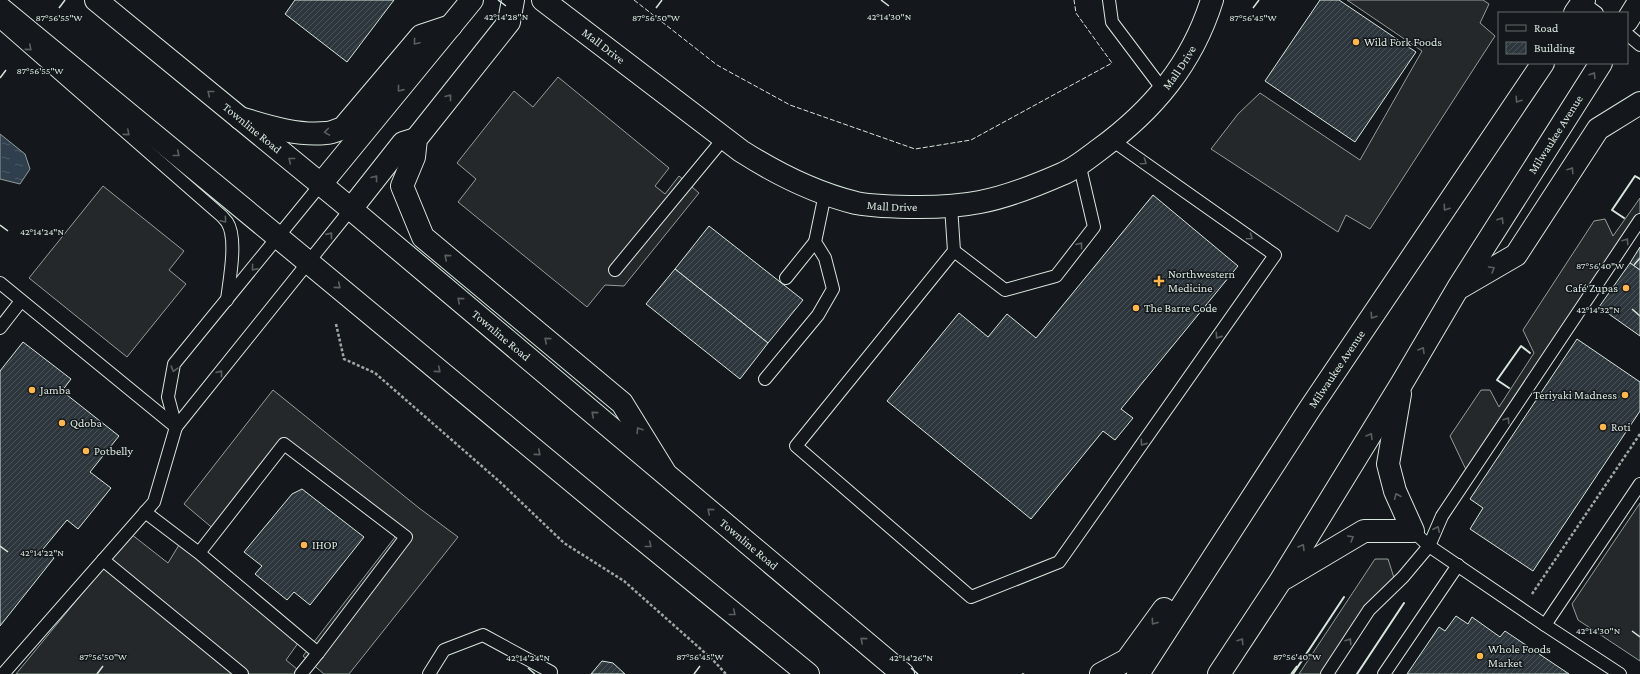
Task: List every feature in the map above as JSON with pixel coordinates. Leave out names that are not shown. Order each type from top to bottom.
[{"type":"main road","name":"Townline Road","points":[[96,0],[351,209],[904,674]]},
{"type":"main road","points":[[321,184],[472,0]]},
{"type":"main road","points":[[513,0],[509,22],[416,139],[414,157],[402,186],[423,237],[622,403],[667,475]]},
{"type":"main road","name":"Mall Drive","points":[[544,0],[724,138],[768,169],[825,194],[858,203],[899,207],[950,206],[980,202],[1006,195],[1064,174],[1123,132],[1159,98],[1188,56],[1212,0]]},
{"type":"main road","points":[[1628,19],[1640,0]]},
{"type":"main road","points":[[0,8],[613,515],[808,674]]},
{"type":"main road","points":[[240,118],[280,130],[307,133],[327,133],[343,128],[421,36],[451,26]]},
{"type":"main road","name":"Milwaukee Avenue","points":[[1219,674],[1282,580],[1458,288],[1599,64]]},
{"type":"main road","name":"Milwaukee Avenue","points":[[1138,674],[1309,410],[1542,65]]},
{"type":"main road","points":[[1458,288],[1516,255],[1598,129],[1640,103]]},
{"type":"main road","points":[[351,209],[403,143],[416,139]]},
{"type":"main road","points":[[1402,383],[1388,464],[1395,491],[1421,538]]},
{"type":"main road","points":[[1101,674],[1127,660],[1309,410]]},
{"type":"main road","points":[[1282,580],[1364,531],[1421,538]]},
{"type":"lane","points":[[1109,0],[1112,22],[1164,91]]},
{"type":"lane","points":[[0,22],[210,205],[228,223],[231,231],[232,261],[227,300]]},
{"type":"lane","points":[[1628,35],[1640,45]]},
{"type":"lane","points":[[615,270],[724,138]]},
{"type":"lane","points":[[950,206],[954,251],[796,446],[971,597],[1059,562],[1275,255],[1112,140]]},
{"type":"lane","points":[[954,251],[1005,290],[1056,276],[1094,227],[1079,163]]},
{"type":"lane","points":[[176,427],[168,397],[174,364],[321,184]]},
{"type":"lane","points":[[786,278],[815,242],[825,194]]},
{"type":"lane","points":[[3,674],[154,502],[176,427],[351,209]]},
{"type":"lane","points":[[1327,674],[1369,610],[1403,577],[1421,538],[1442,516],[1640,220]]},
{"type":"lane","points":[[765,379],[818,315],[833,289],[825,258],[815,242]]},
{"type":"lane","points":[[0,283],[176,427]]},
{"type":"lane","points":[[0,328],[21,300]]},
{"type":"lane","points":[[199,553],[284,444],[406,537],[301,674]]},
{"type":"lane","points":[[1545,625],[1640,484]]},
{"type":"lane","points":[[146,512],[199,553],[318,653]]},
{"type":"lane","points":[[1421,538],[1545,625],[1620,674]]},
{"type":"lane","points":[[103,560],[242,674]]},
{"type":"lane","points":[[1384,674],[1458,565]]},
{"type":"lane","points":[[429,674],[444,650],[483,635],[551,672]]},
{"type":"path","points":[[336,324],[344,359],[376,373],[500,482],[564,543],[624,581],[713,660],[726,674]]},
{"type":"path","points":[[1536,588],[1640,434]]},
{"type":"shaded area","points":[[1347,0],[1483,0],[1489,4],[1480,23],[1495,36],[1370,229],[1346,215],[1338,232],[1211,149],[1238,114],[1260,93],[1360,160],[1422,51]]},
{"type":"shaded area","points":[[558,77],[669,168],[655,186],[665,194],[679,176],[699,193],[624,286],[605,285],[587,307],[458,202],[476,179],[457,163],[514,91],[533,107]]},
{"type":"shaded area","points":[[103,186],[184,251],[169,270],[186,284],[127,357],[29,278]]},
{"type":"shaded area","points":[[1640,198],[1640,220],[1469,476],[1450,436],[1481,390],[1490,390],[1499,407],[1534,353],[1523,330],[1594,221],[1605,219],[1613,236]]},
{"type":"shaded area","points":[[273,390],[419,508],[458,537],[349,674],[324,674],[303,656],[399,532],[285,444],[216,531],[184,504]]},
{"type":"shaded area","points":[[1640,503],[1640,661],[1578,620],[1572,604]]},
{"type":"shaded area","points":[[131,534],[168,563],[182,540],[301,639],[286,660],[303,674],[16,674]]},
{"type":"shaded area","points":[[1375,559],[1388,559],[1396,584],[1327,674],[1299,674]]},
{"type":"water","points":[[0,134],[25,154],[30,169],[20,184],[0,179]]},
{"type":"building","points":[[295,0],[394,0],[347,62],[285,14]]},
{"type":"building","points":[[1320,0],[1339,0],[1416,52],[1355,142],[1265,81]]},
{"type":"building","points":[[1153,195],[1238,266],[1121,409],[1133,418],[1115,440],[1103,431],[1031,519],[887,401],[959,313],[988,337],[1007,314],[1036,338]]},
{"type":"building","points":[[709,226],[803,300],[768,343],[675,269]]},
{"type":"building","points":[[1640,247],[1640,270],[1630,263]]},
{"type":"building","name":"Café Zupas","points":[[1630,263],[1640,270],[1640,336],[1599,307]]},
{"type":"building","points":[[675,269],[768,343],[740,379],[646,304]]},
{"type":"building","points":[[1577,339],[1640,382],[1640,411],[1533,571],[1470,529],[1483,508],[1470,499]]},
{"type":"building","points":[[23,342],[71,379],[62,391],[119,436],[90,472],[111,488],[78,529],[67,520],[43,549],[54,558],[0,626],[0,371]]},
{"type":"building","name":"IHOP","points":[[302,489],[364,537],[310,605],[294,592],[287,600],[255,574],[262,566],[244,552],[292,494]]},
{"type":"building","name":"Whole Foods Market","points":[[1456,616],[1468,624],[1472,617],[1500,637],[1505,631],[1569,674],[1407,674],[1439,627],[1445,631]]},
{"type":"building","points":[[602,661],[613,663],[625,674],[591,674]]},
{"type":"fence","points":[[634,0],[717,65],[790,105],[915,149],[971,140],[1112,63],[1076,13],[1074,0]]},
{"type":"wall","points":[[1624,218],[1612,210],[1635,176],[1640,179]]},
{"type":"wall","points":[[1509,388],[1497,380],[1521,346],[1530,353]]},
{"type":"wall","points":[[1293,674],[1344,597]]},
{"type":"wall","points":[[1357,674],[1404,603]]},
{"type":"place","name":"Wild Fork Foods","points":[[1356,42]]},
{"type":"place","name":"Northwestern Medicine","points":[[1159,281]]},
{"type":"place","name":"Café Zupas","points":[[1626,288]]},
{"type":"place","name":"The Barre Code","points":[[1136,308]]},
{"type":"place","name":"Jamba","points":[[32,390]]},
{"type":"place","name":"Teriyaki Madness","points":[[1625,395]]},
{"type":"place","name":"Qdoba","points":[[62,423]]},
{"type":"place","name":"Roti","points":[[1603,427]]},
{"type":"place","name":"Potbelly","points":[[86,451]]},
{"type":"place","name":"IHOP","points":[[304,545]]},
{"type":"place","name":"Whole Foods Market","points":[[1480,656]]}]
